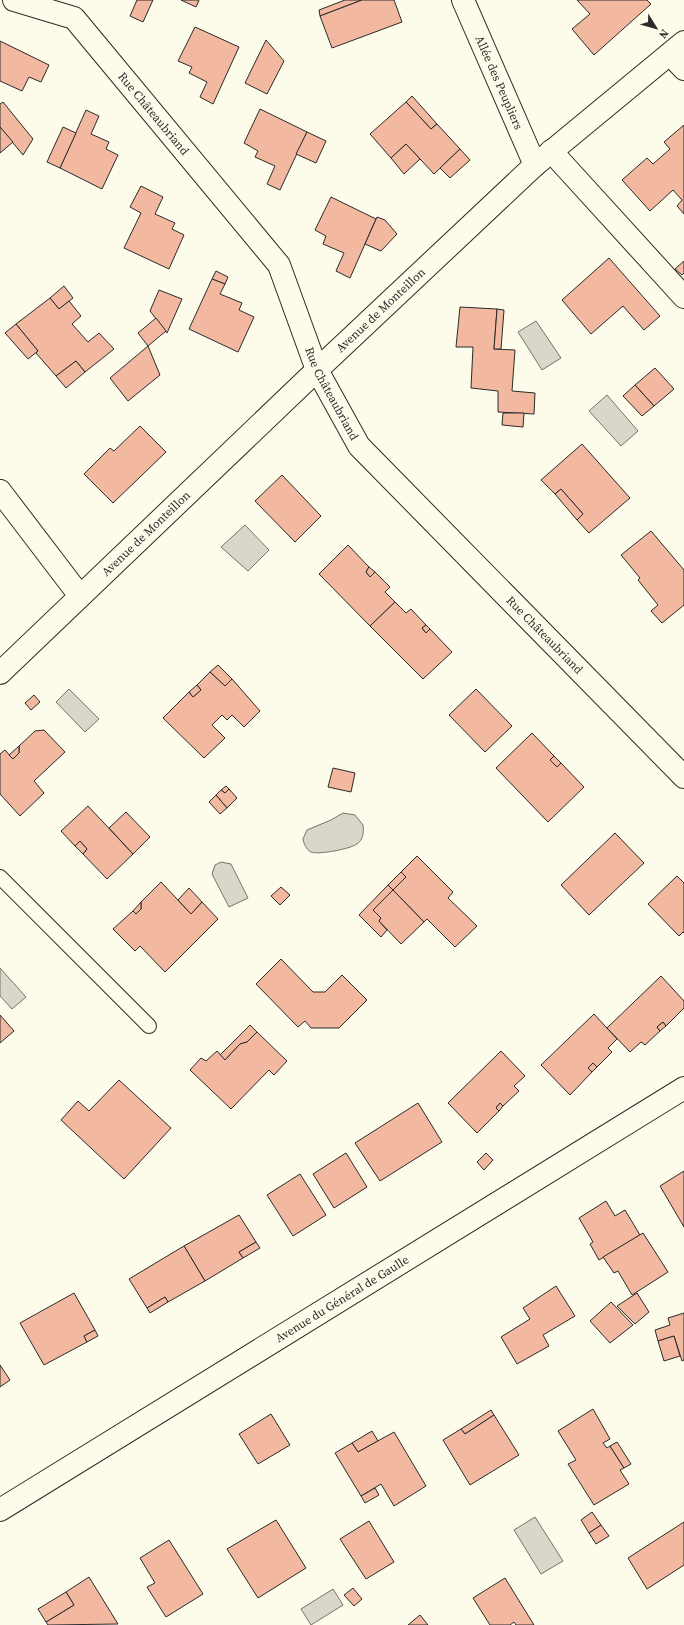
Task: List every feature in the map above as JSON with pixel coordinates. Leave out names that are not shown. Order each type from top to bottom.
[{"type":"street","name":"Rue Châteaubriand","points":[[14,0],[74,18],[279,265],[317,370],[359,446],[681,768]]},
{"type":"street","name":"Allée des Peupliers","points":[[463,0],[543,158],[684,297]]},
{"type":"street","name":"Avenue de Monteillon","points":[[0,673],[317,370],[543,158],[679,55]]},
{"type":"street","points":[[0,491],[80,596]]},
{"type":"street","name":"Avenue du Général de Gaulle","points":[[0,1510],[684,1088]]},
{"type":"lane","points":[[0,877],[149,1026]]},
{"type":"shaded area","points":[[536,321],[561,358],[542,370],[518,332]]},
{"type":"shaded area","points":[[607,395],[638,431],[621,446],[589,411]]},
{"type":"shaded area","points":[[245,525],[269,550],[248,571],[221,547]]},
{"type":"shaded area","points":[[69,689],[99,719],[85,732],[56,702]]},
{"type":"shaded area","points":[[343,813],[355,815],[363,825],[363,836],[361,840],[353,846],[334,851],[315,853],[309,851],[303,839],[307,830],[331,820]]},
{"type":"shaded area","points":[[221,862],[231,864],[248,898],[229,907],[212,874],[215,865]]},
{"type":"shaded area","points":[[0,968],[26,997],[12,1009],[0,996]]},
{"type":"shaded area","points":[[535,1517],[563,1561],[541,1574],[514,1530]]},
{"type":"shaded area","points":[[333,1589],[343,1605],[311,1625],[301,1609]]},
{"type":"building","points":[[137,0],[153,0],[143,22],[130,16]]},
{"type":"building","points":[[181,0],[199,0],[196,7]]},
{"type":"building","points":[[345,0],[362,0],[320,16],[319,10]]},
{"type":"building","points":[[362,0],[394,0],[402,22],[332,48],[320,16]]},
{"type":"building","points":[[577,0],[647,0],[651,4],[594,55],[572,29],[590,14]]},
{"type":"building","points":[[195,27],[239,47],[213,104],[200,97],[207,82],[189,73],[192,67],[178,61]]},
{"type":"building","points":[[266,40],[284,61],[267,94],[245,83]]},
{"type":"building","points":[[0,41],[49,65],[41,82],[29,77],[22,91],[0,81]]},
{"type":"building","points":[[412,96],[437,124],[431,129],[406,102]]},
{"type":"building","points":[[3,102],[33,139],[23,155],[0,127],[0,104]]},
{"type":"building","points":[[406,102],[431,129],[437,124],[460,149],[434,174],[406,144],[391,158],[370,134]]},
{"type":"building","points":[[260,109],[307,132],[280,190],[267,184],[275,166],[255,157],[258,151],[244,143]]},
{"type":"building","points":[[86,110],[99,116],[91,134],[109,142],[106,149],[118,155],[102,189],[60,168]]},
{"type":"building","points":[[684,125],[684,214],[677,206],[682,200],[673,190],[650,211],[622,180],[647,158],[653,164],[670,149],[664,142]]},
{"type":"building","points":[[0,127],[13,142],[0,153]]},
{"type":"building","points":[[63,127],[76,133],[60,168],[47,162]]},
{"type":"building","points":[[307,132],[326,141],[316,163],[296,154]]},
{"type":"building","points":[[406,144],[420,159],[404,174],[391,158]]},
{"type":"building","points":[[460,149],[470,160],[450,178],[440,168]]},
{"type":"building","points":[[141,186],[163,197],[155,214],[175,223],[172,229],[184,235],[169,269],[124,248],[141,213],[130,207]]},
{"type":"building","points":[[331,197],[376,219],[350,278],[336,271],[344,253],[323,244],[326,236],[315,230]]},
{"type":"building","points":[[377,217],[385,220],[397,234],[381,251],[365,244]]},
{"type":"building","points":[[609,258],[660,316],[644,330],[623,306],[591,334],[562,300]]},
{"type":"building","points":[[684,261],[684,273],[682,275],[675,269]]},
{"type":"building","points":[[216,271],[228,277],[225,284],[212,279]]},
{"type":"building","points":[[212,279],[225,284],[220,294],[242,303],[239,310],[254,317],[238,352],[189,329]]},
{"type":"building","points":[[64,286],[73,298],[59,309],[50,298]]},
{"type":"building","points":[[159,290],[182,299],[167,333],[150,311]]},
{"type":"building","points":[[50,298],[59,309],[69,301],[81,316],[72,324],[88,342],[99,333],[114,349],[85,372],[76,361],[56,376],[36,353],[38,351],[16,324]]},
{"type":"building","points":[[460,307],[497,309],[494,349],[515,350],[512,391],[535,393],[534,414],[498,412],[498,391],[471,388],[473,347],[456,347]]},
{"type":"building","points":[[497,309],[504,310],[501,349],[494,349]]},
{"type":"building","points":[[156,318],[166,331],[148,346],[138,333]]},
{"type":"building","points":[[16,324],[38,351],[28,359],[5,333]]},
{"type":"building","points":[[148,346],[160,375],[128,401],[110,378]]},
{"type":"building","points":[[76,361],[85,372],[66,388],[56,376]]},
{"type":"building","points":[[655,368],[674,389],[654,406],[635,385]]},
{"type":"building","points":[[635,385],[654,406],[642,416],[623,396]]},
{"type":"building","points":[[503,413],[524,413],[523,427],[502,425]]},
{"type":"building","points":[[140,426],[166,452],[113,503],[84,474],[110,448],[114,451]]},
{"type":"building","points":[[582,444],[630,498],[589,533],[577,520],[583,514],[561,489],[555,494],[541,480]]},
{"type":"building","points":[[282,475],[321,516],[295,542],[255,501]]},
{"type":"building","points":[[561,489],[583,514],[577,520],[555,494]]},
{"type":"building","points":[[651,531],[684,570],[684,605],[662,623],[651,611],[658,605],[638,580],[640,578],[621,555]]},
{"type":"building","points":[[348,545],[369,567],[366,572],[370,577],[375,572],[390,587],[385,592],[395,602],[370,626],[319,574]]},
{"type":"building","points":[[369,567],[375,572],[370,577],[366,572]]},
{"type":"building","points":[[395,602],[406,613],[411,609],[426,625],[422,628],[426,633],[430,629],[452,652],[423,679],[370,626]]},
{"type":"building","points":[[426,625],[430,629],[426,633],[422,628]]},
{"type":"building","points":[[218,665],[232,679],[225,686],[210,672]]},
{"type":"building","points":[[210,672],[225,686],[232,679],[260,711],[244,727],[232,715],[227,720],[222,715],[212,725],[225,738],[204,758],[163,718],[189,692],[193,697],[201,690],[197,685]]},
{"type":"building","points":[[197,685],[201,690],[193,697],[189,692]]},
{"type":"building","points":[[476,689],[512,726],[485,752],[449,715]]},
{"type":"building","points":[[34,695],[40,702],[31,710],[25,703]]},
{"type":"building","points":[[44,730],[65,752],[34,781],[44,793],[20,816],[0,794],[0,754],[5,750],[13,759],[19,753],[19,746],[35,731]]},
{"type":"building","points":[[532,733],[554,756],[550,760],[557,767],[561,763],[584,787],[548,822],[496,768]]},
{"type":"building","points":[[19,746],[19,753],[13,759],[9,755]]},
{"type":"building","points":[[554,756],[561,763],[557,767],[550,760]]},
{"type":"building","points":[[333,768],[355,773],[351,792],[328,787]]},
{"type":"building","points":[[226,786],[229,789],[225,793],[221,790]]},
{"type":"building","points":[[229,789],[237,798],[227,808],[216,795],[221,790],[225,793]]},
{"type":"building","points":[[216,795],[227,808],[220,814],[209,802]]},
{"type":"building","points":[[88,806],[133,854],[107,879],[83,854],[87,849],[80,841],[75,846],[61,831]]},
{"type":"building","points":[[126,812],[150,837],[133,854],[109,828]]},
{"type":"building","points":[[615,833],[644,863],[589,915],[561,885]]},
{"type":"building","points":[[80,841],[87,849],[83,854],[75,846]]},
{"type":"building","points":[[417,856],[453,892],[448,898],[477,926],[455,947],[427,919],[424,922],[393,890],[406,877],[401,872]]},
{"type":"building","points":[[401,872],[406,877],[393,890],[388,885]]},
{"type":"building","points":[[677,876],[684,883],[684,933],[683,932],[679,936],[648,904]]},
{"type":"building","points":[[161,882],[191,914],[202,902],[218,919],[165,972],[140,946],[135,951],[113,929],[133,911],[136,914],[141,909],[141,902]]},
{"type":"building","points":[[388,885],[393,890],[373,910],[381,918],[379,921],[387,930],[381,937],[359,915]]},
{"type":"building","points":[[281,887],[290,895],[280,905],[271,896]]},
{"type":"building","points":[[189,888],[202,902],[191,914],[178,900]]},
{"type":"building","points":[[393,890],[424,922],[401,944],[379,921],[381,918],[373,910]]},
{"type":"building","points":[[141,902],[141,909],[136,914],[133,911]]},
{"type":"building","points":[[281,959],[313,992],[325,992],[342,975],[367,1000],[339,1028],[311,1028],[305,1021],[298,1027],[256,984]]},
{"type":"building","points":[[661,976],[684,1001],[684,1008],[666,1026],[663,1022],[657,1027],[660,1031],[645,1045],[641,1042],[630,1052],[607,1028]]},
{"type":"building","points":[[594,1014],[617,1039],[608,1048],[612,1052],[597,1067],[593,1063],[588,1068],[592,1072],[570,1095],[541,1065]]},
{"type":"building","points":[[0,1015],[14,1031],[0,1043]]},
{"type":"building","points":[[663,1022],[666,1026],[660,1031],[657,1027]]},
{"type":"building","points":[[250,1025],[257,1032],[247,1042],[240,1044],[225,1060],[220,1055]]},
{"type":"building","points":[[257,1032],[287,1061],[274,1075],[269,1070],[231,1109],[190,1070],[201,1058],[206,1061],[217,1051],[225,1060],[240,1044],[247,1042]]},
{"type":"building","points":[[501,1051],[525,1076],[514,1086],[519,1091],[503,1106],[500,1103],[496,1108],[499,1111],[477,1133],[448,1103]]},
{"type":"building","points":[[593,1063],[597,1067],[592,1072],[588,1068]]},
{"type":"building","points":[[119,1080],[171,1128],[124,1179],[61,1120],[78,1101],[89,1111]]},
{"type":"building","points":[[418,1103],[442,1142],[380,1181],[355,1143]]},
{"type":"building","points":[[500,1103],[503,1106],[499,1111],[496,1108]]},
{"type":"building","points":[[346,1153],[367,1187],[334,1208],[313,1174]]},
{"type":"building","points":[[486,1153],[493,1160],[484,1170],[477,1162]]},
{"type":"building","points":[[684,1171],[684,1227],[660,1186]]},
{"type":"building","points":[[300,1174],[326,1215],[293,1236],[267,1195]]},
{"type":"building","points":[[606,1201],[615,1216],[625,1210],[640,1235],[599,1260],[590,1244],[593,1242],[579,1218]]},
{"type":"building","points":[[239,1215],[256,1242],[239,1252],[243,1258],[205,1281],[184,1246]]},
{"type":"building","points":[[643,1233],[668,1272],[632,1295],[618,1271],[614,1273],[603,1257]]},
{"type":"building","points":[[256,1242],[260,1248],[243,1258],[239,1252]]},
{"type":"building","points":[[184,1246],[205,1281],[168,1302],[165,1297],[147,1308],[129,1279]]},
{"type":"building","points":[[556,1286],[575,1316],[543,1335],[549,1346],[517,1364],[501,1337],[530,1319],[523,1308]]},
{"type":"building","points":[[74,1293],[95,1330],[84,1336],[87,1342],[44,1365],[20,1323]]},
{"type":"building","points":[[637,1293],[649,1312],[635,1324],[617,1306]]},
{"type":"building","points":[[165,1297],[168,1302],[150,1313],[147,1308]]},
{"type":"building","points":[[611,1302],[633,1325],[610,1343],[590,1321]]},
{"type":"building","points":[[684,1313],[684,1360],[682,1361],[674,1336],[658,1341],[655,1330],[670,1325],[668,1318]]},
{"type":"building","points":[[95,1330],[98,1336],[87,1342],[84,1336]]},
{"type":"building","points":[[674,1336],[680,1356],[664,1361],[658,1341]]},
{"type":"building","points":[[0,1365],[10,1380],[0,1387]]},
{"type":"building","points":[[593,1409],[610,1439],[603,1443],[607,1448],[610,1446],[624,1468],[620,1470],[629,1484],[594,1505],[568,1464],[576,1460],[558,1431]]},
{"type":"building","points":[[491,1410],[494,1415],[465,1434],[461,1429]]},
{"type":"building","points":[[271,1414],[290,1445],[258,1464],[239,1434]]},
{"type":"building","points":[[494,1415],[519,1455],[470,1485],[443,1440],[461,1429],[465,1434]]},
{"type":"building","points":[[372,1431],[378,1441],[358,1452],[352,1443]]},
{"type":"building","points":[[394,1432],[426,1486],[394,1506],[381,1484],[361,1496],[335,1453],[352,1443],[358,1452]]},
{"type":"building","points":[[617,1442],[631,1464],[624,1468],[610,1446]]},
{"type":"building","points":[[375,1488],[379,1495],[365,1503],[361,1496]]},
{"type":"building","points":[[592,1512],[601,1525],[589,1533],[581,1520]]},
{"type":"building","points":[[276,1520],[306,1568],[258,1598],[227,1549]]},
{"type":"building","points":[[369,1521],[394,1562],[366,1579],[340,1539]]},
{"type":"building","points":[[684,1522],[684,1565],[647,1589],[628,1558]]},
{"type":"building","points":[[601,1525],[609,1536],[596,1544],[589,1533]]},
{"type":"building","points":[[169,1540],[203,1594],[166,1617],[147,1587],[155,1583],[140,1558]]},
{"type":"building","points":[[89,1577],[118,1624],[48,1625],[46,1622],[74,1605],[66,1592]]},
{"type":"building","points":[[505,1578],[534,1625],[516,1625],[514,1622],[510,1625],[490,1625],[473,1598]]},
{"type":"building","points":[[353,1588],[362,1599],[354,1606],[344,1595]]},
{"type":"building","points":[[66,1592],[74,1605],[46,1622],[38,1609]]},
{"type":"building","points":[[420,1615],[428,1625],[408,1625]]}]
